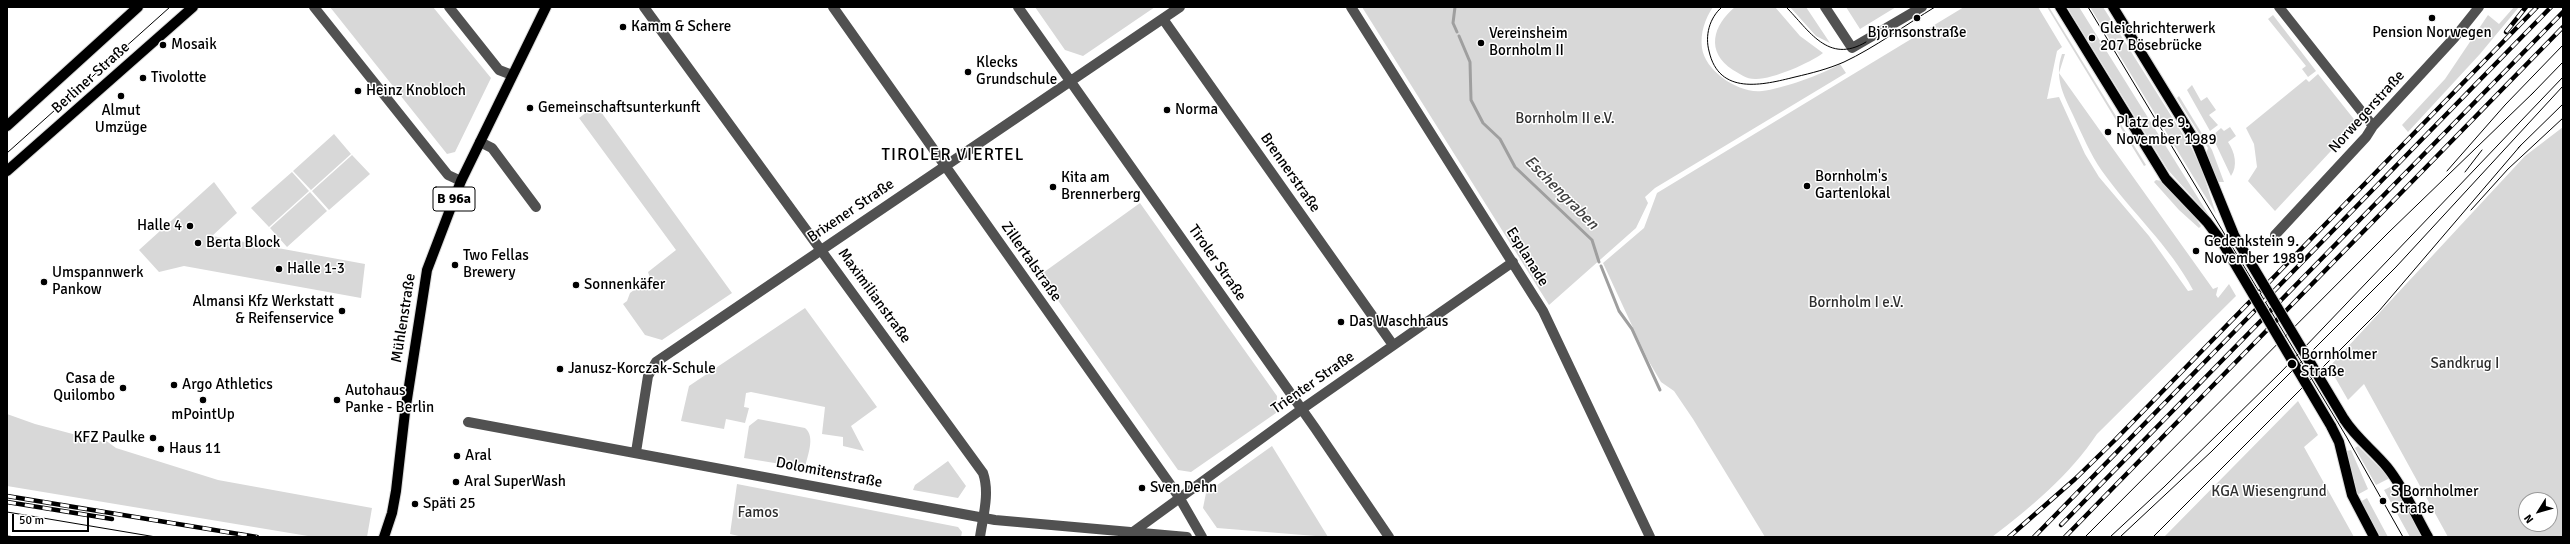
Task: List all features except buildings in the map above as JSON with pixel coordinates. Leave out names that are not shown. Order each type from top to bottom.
[{"type":"main road","name":"Berliner Straße","points":[[7,126],[138,7]]},
{"type":"main road","name":"Berliner Straße","points":[[7,171],[193,7]]},
{"type":"main road","name":"Mühlenstraße","points":[[384,537],[392,513],[396,491],[424,282],[461,181],[546,7]]},
{"type":"main road","points":[[2060,7],[2166,178],[2207,222],[2222,242],[2332,426],[2339,442],[2352,494],[2374,537]]},
{"type":"main road","points":[[2113,7],[2197,144],[2234,235],[2344,419],[2357,438],[2387,467],[2396,479],[2428,537]]},
{"type":"street","points":[[314,7],[448,175],[461,181]]},
{"type":"street","points":[[449,7],[499,70],[512,75]]},
{"type":"street","name":"Maximilianstraße","points":[[644,7],[983,473],[987,484],[980,537]]},
{"type":"street","name":"Zillertalstraße","points":[[833,7],[1179,497],[1202,537]]},
{"type":"street","name":"Tiroler Straße","points":[[1018,7],[1302,409],[1389,537]]},
{"type":"street","name":"Brixener Straße","points":[[636,452],[648,376],[656,362],[1180,7]]},
{"type":"street","name":"Esplanade","points":[[1351,7],[1543,312],[1650,537]]},
{"type":"street","points":[[1825,7],[1852,48],[1922,7]]},
{"type":"street","points":[[2279,7],[2373,126]]},
{"type":"street","name":"Norwegerstraße","points":[[2275,235],[2366,137],[2373,126],[2455,37],[2479,7]]},
{"type":"street","name":"Brennerstraße","points":[[1163,19],[1393,345]]},
{"type":"street","points":[[480,142],[492,148],[536,207]]},
{"type":"street","name":"Trienter Straße","points":[[1133,532],[1179,497],[1302,409],[1512,262]]},
{"type":"street","name":"Dolomitenstraße","points":[[468,422],[636,452],[983,518],[1187,537]]},
{"type":"green space","points":[[330,7],[433,7],[491,78],[455,152],[447,154]]},
{"type":"green space","points":[[1035,7],[1155,7],[1083,56],[1065,50]]},
{"type":"green space","name":"Bornholm II e.V.","points":[[1362,7],[1713,7],[1704,26],[1702,37],[1704,57],[1716,73],[1734,85],[1753,91],[1770,90],[1802,80],[1840,64],[1846,73],[1655,188],[1645,197],[1648,203],[1636,228],[1549,305]]},
{"type":"green space","points":[[1735,7],[1775,7],[1800,36],[1823,53],[1800,66],[1771,77],[1755,79],[1743,76],[1724,63],[1718,55],[1716,47],[1715,38],[1717,30],[1727,14]]},
{"type":"green space","points":[[1790,7],[1806,7],[1830,43],[1816,36]]},
{"type":"green space","points":[[1846,7],[1896,7],[1860,29]]},
{"type":"green space","name":"Bornholm I e.V.","points":[[1964,7],[2038,7],[2062,47],[2057,51],[2047,99],[2059,97],[2085,154],[2099,177],[2149,236],[2188,291],[2193,290],[2184,274],[2162,244],[2102,171],[2086,144],[2066,100],[2059,78],[2059,73],[2213,289],[2218,287],[2216,295],[2218,298],[2229,284],[2236,296],[2097,434],[2075,463],[2049,490],[1992,537],[1765,537],[1693,419],[1674,391],[1661,382],[1648,360],[1603,263],[1644,228],[1657,193]]},
{"type":"green space","points":[[2047,7],[2049,7],[2146,165],[2144,166]]},
{"type":"green space","points":[[2067,7],[2079,7],[2210,217],[2168,170]]},
{"type":"green space","points":[[2090,7],[2103,7],[2192,149],[2202,170],[2216,214]]},
{"type":"green space","points":[[2514,7],[2519,7],[2480,54],[2408,132],[2402,125],[2445,79],[2488,15],[2499,24]]},
{"type":"green space","points":[[2273,15],[2316,71],[2308,77],[2302,69],[2306,66],[2268,19]]},
{"type":"green space","points":[[2062,54],[2065,54],[2059,73]]},
{"type":"green space","points":[[2318,74],[2357,123],[2275,211],[2248,181],[2257,167],[2254,144],[2246,128],[2306,79],[2309,82]]},
{"type":"green space","points":[[2192,85],[2201,101],[2207,97],[2216,110],[2209,115],[2218,125],[2210,131],[2187,90]]},
{"type":"green space","points":[[2179,96],[2212,150],[2224,182],[2218,182],[2206,154],[2208,148],[2177,98]]},
{"type":"green space","points":[[596,105],[732,293],[662,340],[645,335],[623,304],[627,301],[630,293],[650,278],[648,272],[676,250],[579,118]]},
{"type":"green space","points":[[2230,127],[2236,136],[2228,142],[2235,159],[2231,176],[2212,136],[2221,128],[2224,131]]},
{"type":"green space","name":"Sandkrug I","points":[[2563,127],[2563,537],[2448,537],[2364,384],[2348,400],[2329,367],[2525,156]]},
{"type":"green space","points":[[334,134],[351,154],[311,190],[293,171]]},
{"type":"green space","points":[[352,155],[370,174],[329,210],[312,191]]},
{"type":"green space","points":[[292,172],[309,191],[269,227],[251,208]]},
{"type":"green space","points":[[2156,180],[2162,181],[2188,209],[2201,226],[2199,228],[2179,210],[2154,182]]},
{"type":"green space","name":"Berta Block","points":[[214,182],[237,213],[212,236],[365,264],[361,298],[184,266],[159,272],[139,250]]},
{"type":"green space","points":[[310,192],[327,211],[287,247],[270,228]]},
{"type":"green space","points":[[1140,203],[1277,396],[1276,413],[1191,472],[1178,470],[1040,275]]},
{"type":"green space","points":[[805,308],[877,407],[851,426],[864,451],[843,446],[843,437],[822,434],[825,407],[751,392],[746,393],[744,407],[749,408],[745,423],[726,419],[724,429],[681,421],[689,386]]},
{"type":"green space","name":"KGA Wiesengrund","points":[[2298,401],[2318,435],[2304,447],[2354,537],[2164,537]]},
{"type":"green space","points":[[7,414],[35,424],[103,442],[101,437],[116,448],[218,480],[372,508],[367,537],[314,537],[7,486]]},
{"type":"green space","points":[[758,419],[805,428],[810,436],[810,441],[805,468],[744,458],[749,426]]},
{"type":"green space","points":[[1272,446],[1328,537],[1217,528],[1203,508],[1206,493]]},
{"type":"green space","points":[[2358,446],[2390,478],[2376,485],[2355,448]]},
{"type":"green space","points":[[2351,450],[2368,489],[2357,495],[2347,451]]},
{"type":"green space","points":[[948,461],[966,486],[958,498],[913,490],[915,485]]},
{"type":"green space","name":"Famos","points":[[737,484],[958,527],[962,532],[961,537],[743,537],[730,534]]},
{"type":"green space","points":[[2394,485],[2422,537],[2410,537],[2384,490]]},
{"type":"green space","points":[[2367,498],[2388,537],[2379,537],[2360,502]]},
{"type":"waterway","name":"Eschengraben","points":[[1455,7],[1453,23],[1457,32]]},
{"type":"waterway","name":"Eschengraben","points":[[1459,36],[1470,62],[1471,100],[1483,123],[1500,139],[1515,167],[1592,240],[1599,262]]},
{"type":"waterway","name":"Eschengraben","points":[[1601,266],[1619,311],[1632,329],[1660,390]]},
{"type":"tram line","points":[[7,153],[170,7]]},
{"type":"tram line","points":[[1722,7],[1714,16],[1709,28],[1709,51],[1714,65],[1722,75],[1732,81],[1744,84],[1769,83],[1783,80],[1826,69],[1844,62],[1879,43],[1935,7]]},
{"type":"tram line","points":[[1786,7],[1811,34],[1820,42],[1830,47],[1841,49],[1853,48],[1866,42]]},
{"type":"tram line","points":[[2088,7],[2346,436],[2403,537]]},
{"type":"tram line","points":[[2447,171],[2505,105],[2563,45]]},
{"type":"tram line","points":[[2531,95],[2563,62]]},
{"type":"tram line","points":[[2110,537],[2164,487],[2281,372],[2563,77]]},
{"type":"tram line","points":[[2120,537],[2212,451],[2396,267],[2563,86]]},
{"type":"tram line","points":[[2085,537],[2389,232],[2534,92]]},
{"type":"tram line","points":[[2518,148],[2563,104]]},
{"type":"tram line","points":[[2471,210],[2508,169],[2563,118]]},
{"type":"tram line","points":[[2153,537],[2379,311],[2521,145]]},
{"type":"tram line","points":[[2465,172],[2482,150]]},
{"type":"tram line","points":[[7,512],[156,537]]},
{"type":"tram line","points":[[7,536],[16,537]]},
{"type":"railway","points":[[2506,32],[2526,7]]},
{"type":"railway","points":[[2009,537],[2075,479],[2116,439],[2537,7]]},
{"type":"railway","points":[[2034,537],[2551,7]]},
{"type":"railway","points":[[2061,525],[2563,12]]},
{"type":"railway","points":[[2065,537],[2563,27]]},
{"type":"railway","points":[[7,496],[257,537]]},
{"type":"railway","points":[[7,502],[112,519]]},
{"type":"place","name":"Björnsonstraße","points":[[1917,18]]},
{"type":"place","name":"Pension Norwegen","points":[[2432,18]]},
{"type":"place","name":"Kamm & Schere","points":[[623,27]]},
{"type":"place","name":"Gleichrichterwerk 207 Bösebrücke","points":[[2092,38]]},
{"type":"place","name":"Vereinsheim Bornholm II","points":[[1481,43]]},
{"type":"place","name":"Mosaik","points":[[163,45]]},
{"type":"place","name":"Klecks Grundschule","points":[[968,72]]},
{"type":"place","name":"Tivolotte","points":[[143,78]]},
{"type":"place","name":"Heinz Knobloch","points":[[358,91]]},
{"type":"place","name":"Almut Umzüge","points":[[121,96]]},
{"type":"place","name":"Gemeinschaftsunterkunft","points":[[530,108]]},
{"type":"place","name":"Norma","points":[[1167,110]]},
{"type":"place","name":"Platz des 9. November 1989","points":[[2108,132]]},
{"type":"place","name":"Bornholm's Gartenlokal","points":[[1807,186]]},
{"type":"place","name":"Kita am Brennerberg","points":[[1053,187]]},
{"type":"place","name":"Halle 4","points":[[190,226]]},
{"type":"place","name":"Berta Block","points":[[198,243]]},
{"type":"place","name":"Gedenkstein 9. November 1989","points":[[2196,251]]},
{"type":"place","name":"Two Fellas Brewery","points":[[455,265]]},
{"type":"place","name":"Halle 1-3","points":[[279,269]]},
{"type":"place","name":"Umspannwerk Pankow","points":[[44,282]]},
{"type":"place","name":"Sonnenkäfer","points":[[576,285]]},
{"type":"place","name":"Almansi Kfz Werkstatt & Reifenservice","points":[[342,311]]},
{"type":"place","name":"Das Waschhaus","points":[[1341,322]]},
{"type":"place","name":"Bornholmer Straße","points":[[2292,364]]},
{"type":"place","name":"Janusz-Korczak-Schule","points":[[560,369]]},
{"type":"place","name":"Argo Athletics","points":[[174,385]]},
{"type":"place","name":"Casa de Quilombo","points":[[123,388]]},
{"type":"place","name":"mPointUp","points":[[203,400]]},
{"type":"place","name":"Autohaus Panke - Berlin","points":[[337,400]]},
{"type":"place","name":"KFZ Paulke","points":[[153,438]]},
{"type":"place","name":"Haus 11","points":[[161,449]]},
{"type":"place","name":"Aral","points":[[457,456]]},
{"type":"place","name":"Aral SuperWash","points":[[456,482]]},
{"type":"place","name":"Sven Dehn","points":[[1142,488]]},
{"type":"place","name":"S Bornholmer Straße","points":[[2383,501]]},
{"type":"place","name":"Späti 25","points":[[415,504]]},
{"type":"district","name":"TIROLER VIERTEL","points":[[953,156]]}]
